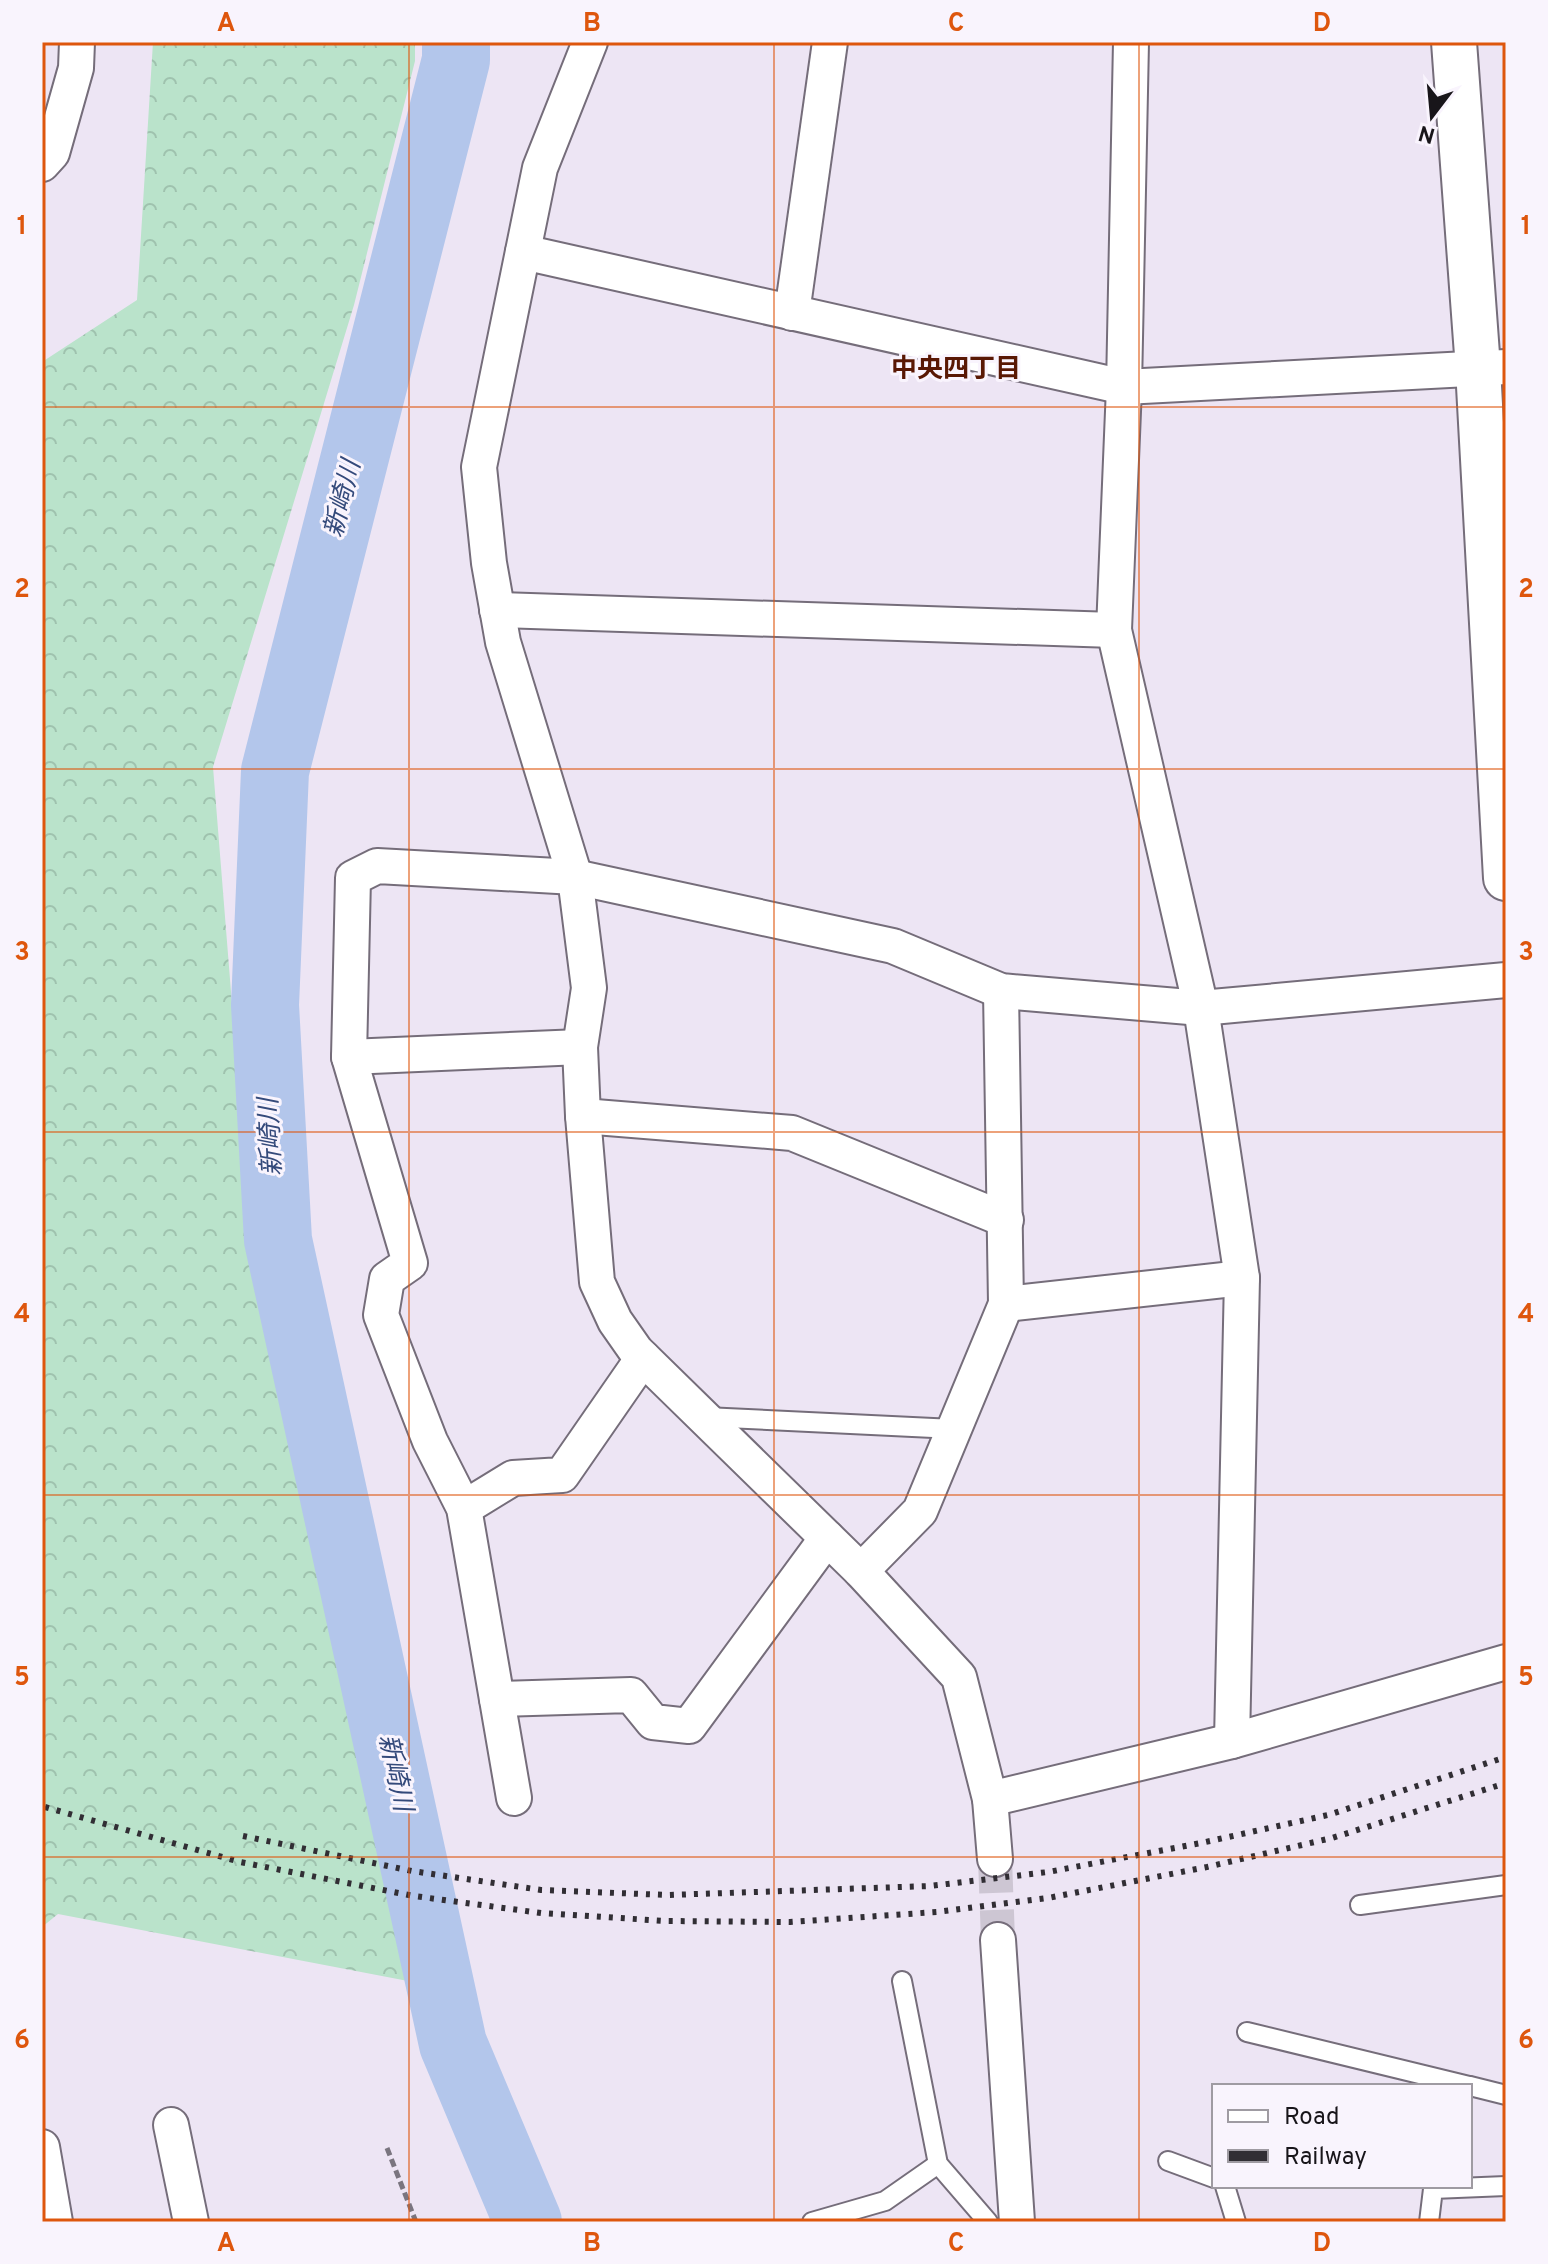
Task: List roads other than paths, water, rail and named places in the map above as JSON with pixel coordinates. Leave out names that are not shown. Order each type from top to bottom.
[{"type":"street","points":[[42,164],[52,153],[76,68],[77,42]]},
{"type":"street","points":[[590,42],[540,168],[479,467],[489,563],[503,642],[575,877],[589,988],[580,1047],[597,1282],[615,1321],[643,1358],[861,1571],[959,1677],[990,1799],[995,1859]]},
{"type":"street","points":[[792,313],[830,42]]},
{"type":"street","points":[[1131,42],[1124,387],[1114,630],[1201,1008],[1242,1278],[1232,1741]]},
{"type":"street","points":[[1454,42],[1492,367],[1506,878]]},
{"type":"street","points":[[523,252],[1124,387],[1492,367]]},
{"type":"street","points":[[497,610],[1114,630]]},
{"type":"street","points":[[514,1798],[464,1508],[430,1441],[381,1315],[387,1279],[410,1263],[349,1057],[353,878],[377,866],[575,877],[893,946],[1001,991],[1201,1008],[1506,980]]},
{"type":"street","points":[[861,1571],[920,1511],[1006,1304],[1001,991]]},
{"type":"street","points":[[349,1057],[580,1047]]},
{"type":"street","points":[[583,1116],[792,1133],[1006,1220]]},
{"type":"street","points":[[1006,1304],[1242,1278]]},
{"type":"street","points":[[464,1508],[513,1478],[562,1475],[643,1358]]},
{"type":"street","points":[[497,1699],[631,1695],[653,1722],[689,1726],[827,1538]]},
{"type":"street","points":[[990,1799],[1232,1741],[1506,1662]]},
{"type":"street","points":[[998,1940],[1017,2222]]},
{"type":"street","points":[[171,2125],[191,2222]]},
{"type":"street","points":[[42,2147],[55,2222]]},
{"type":"lane","points":[[704,1417],[954,1429]]},
{"type":"lane","points":[[1360,1905],[1506,1885]]},
{"type":"lane","points":[[902,1981],[938,2164],[988,2222]]},
{"type":"lane","points":[[1247,2032],[1461,2084]]},
{"type":"lane","points":[[1472,2087],[1506,2095]]},
{"type":"lane","points":[[1168,2161],[1212,2177]]},
{"type":"lane","points":[[812,2222],[885,2201],[938,2164]]},
{"type":"lane","points":[[1472,2187],[1506,2186]]},
{"type":"lane","points":[[1226,2188],[1236,2222]]},
{"type":"lane","points":[[1429,2222],[1433,2189],[1457,2188]]},
{"type":"waterway","name":"新崎川","points":[[456,42],[456,60],[275,771],[265,1005],[278,1240],[453,2044],[528,2222]]},
{"type":"tunnel","points":[[995,1859],[998,1940]]},
{"type":"railway","points":[[243,1836],[412,1871],[541,1890],[668,1895],[930,1886],[1048,1872],[1328,1815],[1506,1757]]},
{"type":"railway","points":[[45,1807],[240,1862],[414,1896],[541,1913],[666,1921],[790,1922],[937,1912],[1048,1898],[1207,1867],[1332,1838],[1506,1783]]},
{"type":"district","name":"中央四丁目","points":[[956,370]]}]
